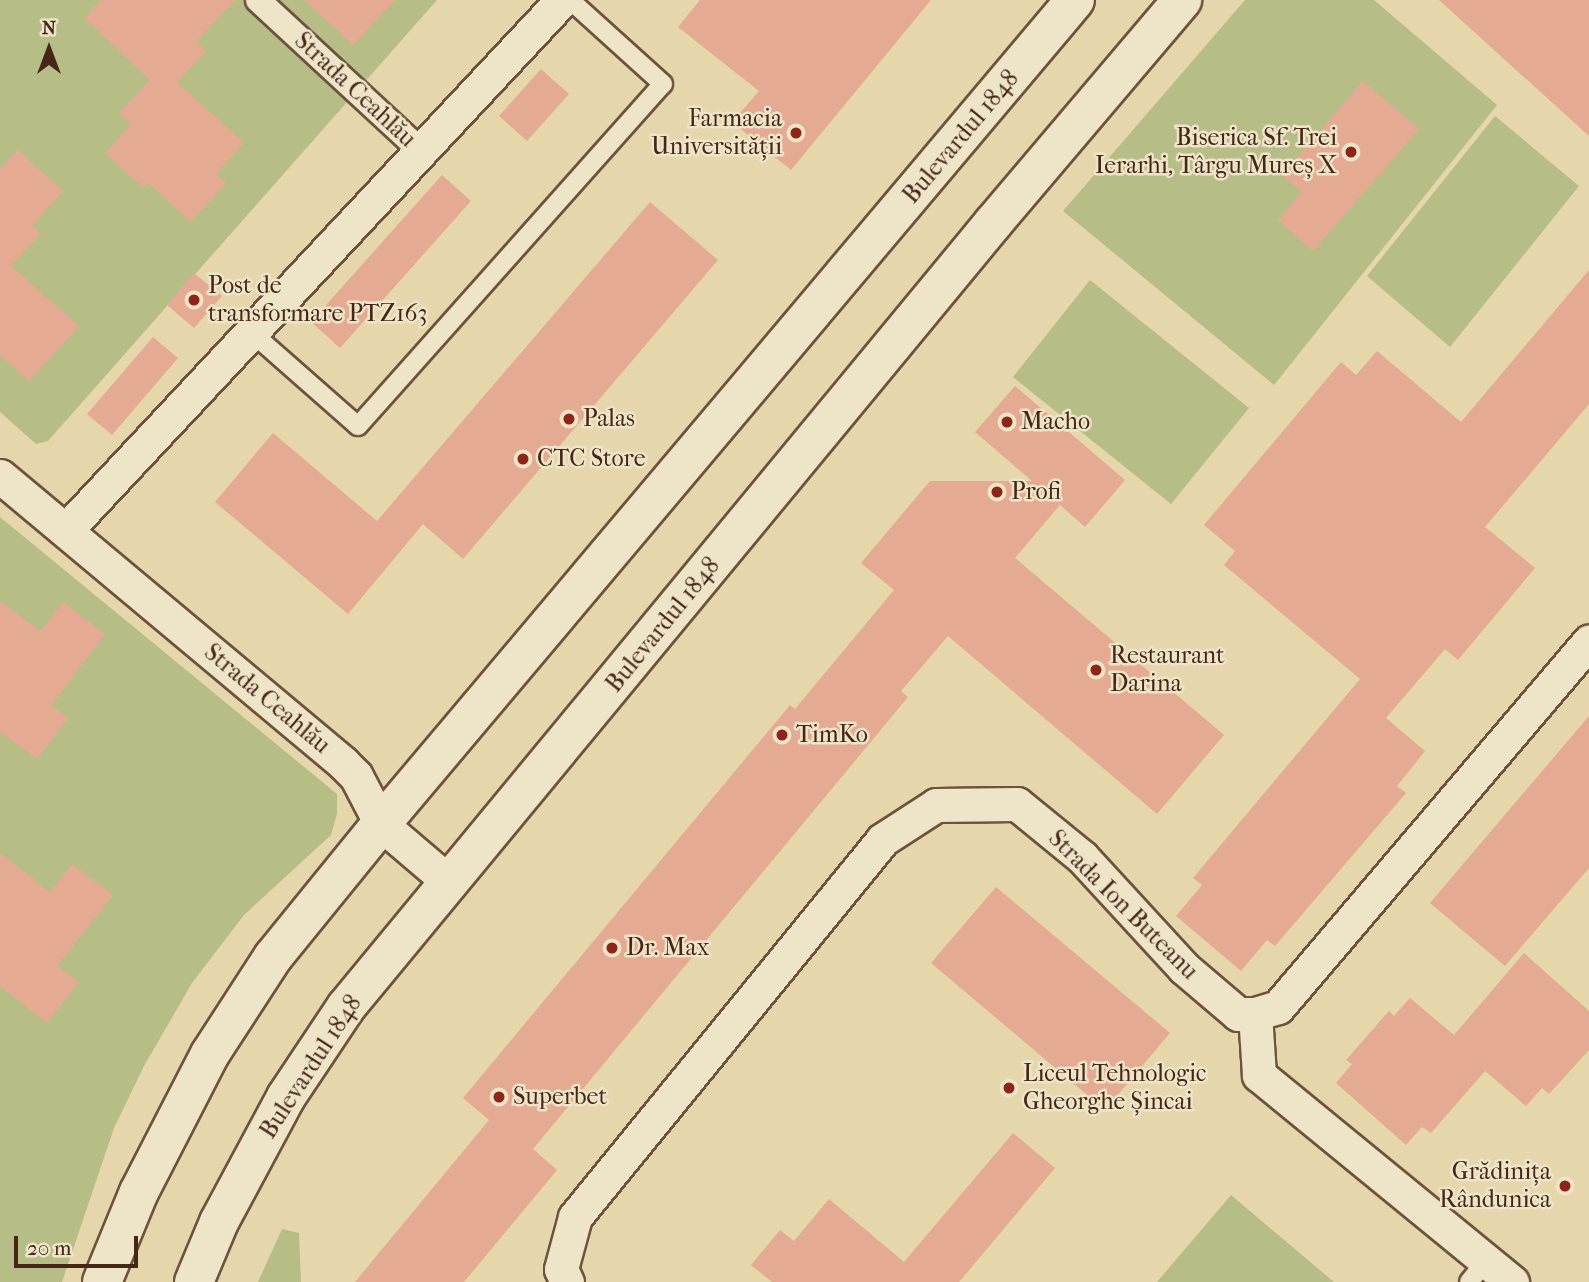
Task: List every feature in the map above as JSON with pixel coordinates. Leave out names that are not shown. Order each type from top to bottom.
[{"type":"street","name":"Strada Ceahlău","points":[[258,0],[421,151]]},
{"type":"street","name":"Strada Ceahlău","points":[[66,529],[562,0]]},
{"type":"street","name":"Bulevardul 1848","points":[[102,1282],[139,1192],[210,1054],[273,957],[381,824],[1075,0]]},
{"type":"street","name":"Bulevardul 1848","points":[[194,1282],[219,1222],[286,1097],[346,1007],[994,222],[1182,0]]},
{"type":"street","name":"Strada Ceahlău","points":[[0,476],[343,763],[356,776],[381,824],[449,883]]},
{"type":"street","points":[[1512,1282],[1478,1272],[1259,1075],[1255,1014],[1278,1007],[1589,642]]},
{"type":"street","name":"Strada Ion Buteanu","points":[[567,1282],[561,1269],[575,1217],[882,840],[936,805],[1017,804],[1082,857],[1184,968],[1238,1014],[1255,1014]]},
{"type":"lane","points":[[251,332],[358,426],[663,83],[570,0]]},
{"type":"green space","points":[[0,0],[437,0],[48,441],[36,444],[0,412]]},
{"type":"green space","points":[[1245,0],[1374,0],[1497,105],[1274,385],[1063,211]]},
{"type":"green space","points":[[1495,116],[1579,186],[1450,347],[1367,276]]},
{"type":"green space","points":[[1090,280],[1249,408],[1171,504],[1013,377]]},
{"type":"green space","points":[[0,517],[337,794],[337,814],[331,835],[244,915],[192,983],[144,1066],[114,1128],[62,1282],[0,1282]]},
{"type":"green space","points":[[1231,1195],[1334,1282],[1157,1282]]},
{"type":"green space","points":[[282,1229],[299,1233],[301,1282],[258,1282]]},
{"type":"building","points":[[101,0],[235,0],[196,42],[206,51],[177,82],[244,143],[216,174],[226,183],[191,222],[148,183],[143,188],[105,153],[131,124],[119,113],[150,80],[84,18]]},
{"type":"building","points":[[304,0],[395,0],[353,45]]},
{"type":"building","points":[[700,0],[931,0],[791,170],[732,122],[759,91],[678,27]]},
{"type":"building","points":[[1439,0],[1589,0],[1589,136]]},
{"type":"building","points":[[541,69],[569,94],[527,141],[499,116]]},
{"type":"building","name":"Biserica Sf. Trei Ierarhi, Târgu Mureș X","points":[[1363,81],[1419,129],[1313,251],[1278,220],[1302,192],[1282,175]]},
{"type":"building","points":[[18,150],[63,191],[32,226],[41,233],[11,266],[79,326],[29,381],[0,355],[0,169]]},
{"type":"building","points":[[442,175],[471,201],[340,348],[311,322]]},
{"type":"building","points":[[650,202],[718,260],[463,559],[423,524],[348,614],[215,502],[273,433],[377,521]]},
{"type":"building","points":[[1589,270],[1589,404],[1485,527],[1535,568],[1458,660],[1445,649],[1386,718],[1425,751],[1397,786],[1406,793],[1275,946],[1267,940],[1241,971],[1176,916],[1202,885],[1193,878],[1360,679],[1224,565],[1235,551],[1204,525],[1341,362],[1356,375],[1377,351],[1461,422]]},
{"type":"building","name":"Post de transformare PTZ163","points":[[194,273],[222,296],[194,328],[167,305]]},
{"type":"building","points":[[153,337],[178,358],[112,435],[87,414]]},
{"type":"building","points":[[1015,386],[1125,480],[1085,527],[1060,505],[1015,558],[1224,735],[1157,814],[948,636],[901,691],[908,697],[533,1149],[557,1170],[464,1282],[355,1282],[489,1120],[463,1098],[790,705],[795,709],[894,590],[861,563],[930,481],[1032,481],[975,432]]},
{"type":"building","points":[[0,601],[41,631],[63,602],[105,634],[51,706],[68,718],[37,759],[0,732]]},
{"type":"building","points":[[1589,716],[1589,868],[1505,966],[1430,903]]},
{"type":"building","points":[[0,853],[50,892],[72,864],[113,895],[57,966],[79,982],[47,1023],[0,986]]},
{"type":"building","points":[[996,887],[1170,1033],[1105,1110],[931,963]]},
{"type":"building","points":[[1524,953],[1589,1011],[1589,1050],[1549,1094],[1542,1088],[1526,1106],[1485,1071],[1431,1133],[1422,1127],[1406,1145],[1336,1083],[1352,1064],[1346,1060],[1389,1011],[1394,1016],[1410,998],[1454,1035]]},
{"type":"building","points":[[1013,1133],[1055,1168],[959,1282],[772,1282],[751,1265],[780,1230],[794,1241],[829,1199],[904,1262]]},
{"type":"place","name":"Farmacia Universității","points":[[796,133]]},
{"type":"place","name":"Biserica Sf. Trei Ierarhi, Târgu Mureș X","points":[[1351,152]]},
{"type":"place","name":"Post de transformare PTZ163","points":[[194,300]]},
{"type":"place","name":"Palas","points":[[569,419]]},
{"type":"place","name":"Macho","points":[[1007,422]]},
{"type":"place","name":"CTC Store","points":[[523,459]]},
{"type":"place","name":"Profi","points":[[997,492]]},
{"type":"place","name":"Restaurant Darina","points":[[1096,670]]},
{"type":"place","name":"TimKo","points":[[782,735]]},
{"type":"place","name":"Dr. Max","points":[[612,948]]},
{"type":"place","name":"Liceul Tehnologic Gheorghe Șincai","points":[[1009,1088]]},
{"type":"place","name":"Superbet","points":[[499,1097]]},
{"type":"place","name":"Grădinița Rândunica","points":[[1565,1186]]}]
